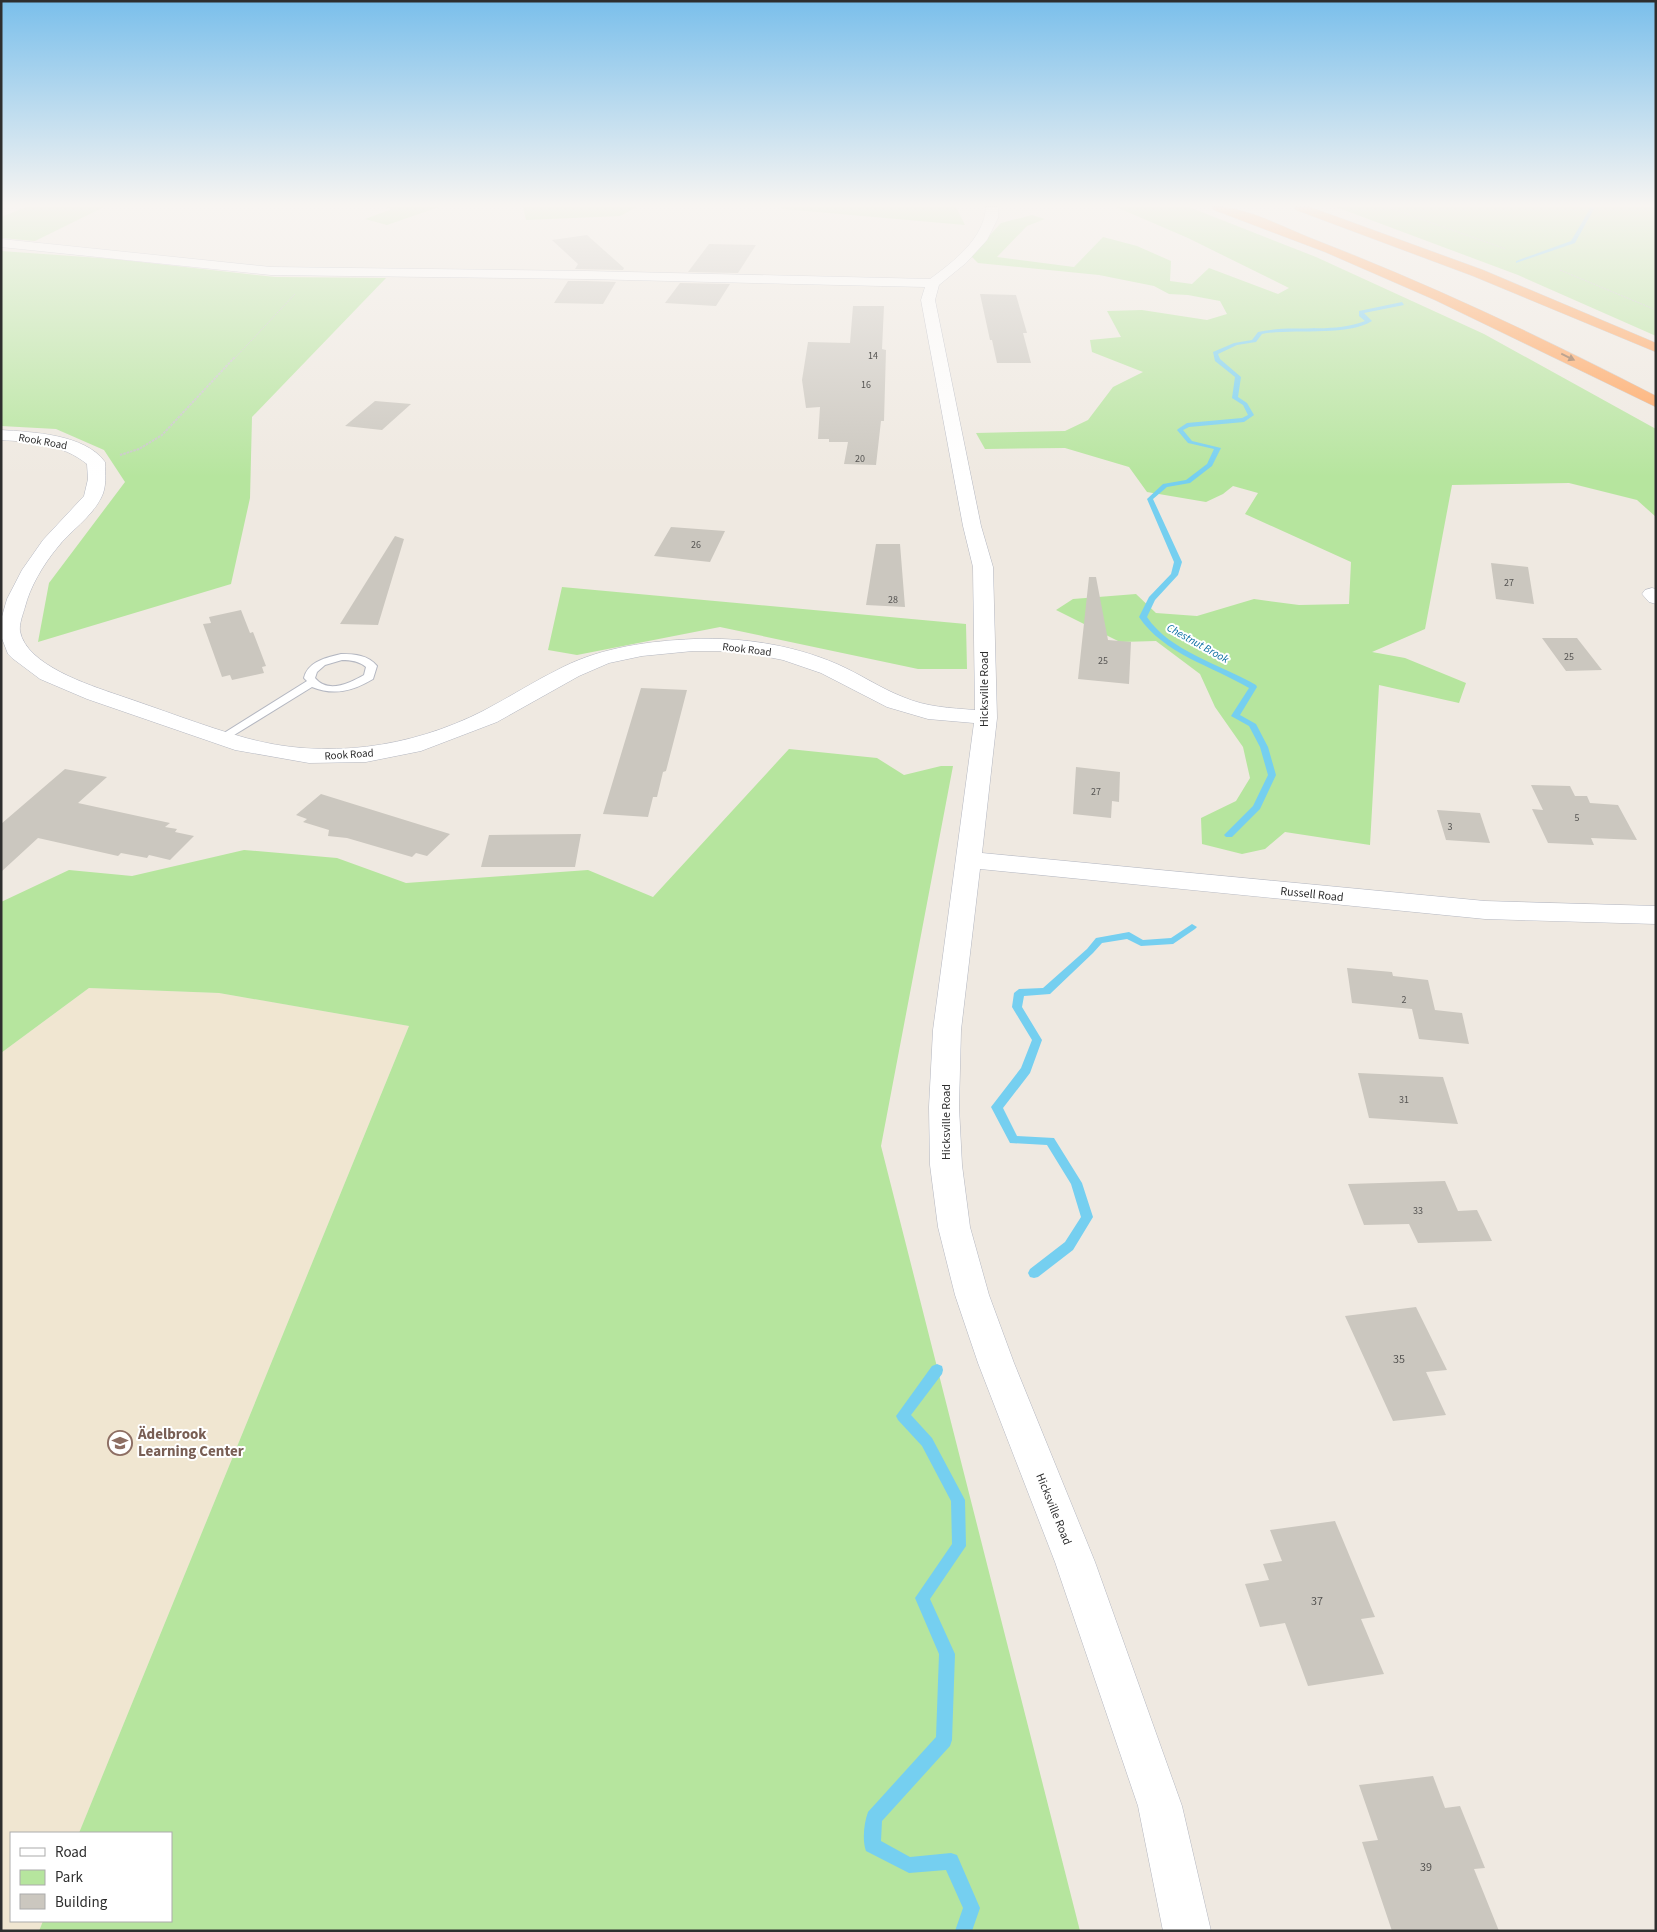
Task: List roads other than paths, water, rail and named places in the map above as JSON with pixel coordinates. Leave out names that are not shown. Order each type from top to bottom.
[{"type":"highway","points":[[1441,297],[1566,355],[1656,402]]},
{"type":"highway","points":[[1537,297],[1656,348]]},
{"type":"street","name":"Hicksville Road","points":[[929,297],[982,567],[986,718],[970,860],[947,1030],[944,1107],[946,1165],[954,1227],[972,1295],[996,1363],[1075,1562],[1160,1806],[1187,1931]]},
{"type":"street","name":"Rook Road","points":[[1,435],[41,439],[68,445],[87,454],[96,462],[97,479],[93,497],[76,518],[50,544],[32,570],[16,599],[9,629],[19,654],[48,674],[95,694],[243,745],[309,756],[375,753],[431,741],[489,718],[571,672],[604,658],[642,650],[693,645],[738,646],[787,654],[829,668],[895,702],[928,712],[986,718]]},
{"type":"street","name":"Russell Road","points":[[970,860],[1485,910],[1656,915]]},
{"type":"lane","points":[[341,657],[360,658],[372,666],[369,677],[355,686],[345,689],[324,689],[311,683],[308,678],[310,673],[321,663],[331,659],[341,657]]},
{"type":"lane","points":[[222,738],[311,683]]},
{"type":"waterway","name":"Chestnut Brook","points":[[1229,835],[1257,807],[1272,775],[1264,747],[1252,724],[1235,716],[1253,687],[1169,643],[1158,635],[1143,617],[1152,599],[1174,575],[1178,562],[1150,499],[1165,485],[1188,482],[1210,465],[1218,448],[1190,442],[1180,430],[1187,425],[1244,420],[1251,415],[1245,404],[1235,398],[1238,377],[1217,360],[1215,353],[1236,344],[1254,341],[1260,333],[1276,330],[1352,328],[1369,321],[1362,316],[1361,312],[1402,304]]},
{"type":"waterway","name":"Chestnut Brook","points":[[1034,1273],[1069,1246],[1087,1217],[1076,1183],[1050,1141],[1014,1140],[997,1107],[1026,1070],[1037,1040],[1017,1007],[1019,993],[1046,991],[1090,951],[1099,940],[1129,935],[1141,943],[1173,941],[1192,927]]},
{"type":"waterway","name":"Chestnut Brook","points":[[937,1370],[903,1416],[927,1442],[958,1500],[959,1546],[922,1598],[947,1654],[944,1740],[874,1818],[872,1845],[909,1865],[951,1861],[972,1908],[963,1931]]},
{"type":"place","name":"Ädelbrook Learning Center","points":[[120,1443]]}]
